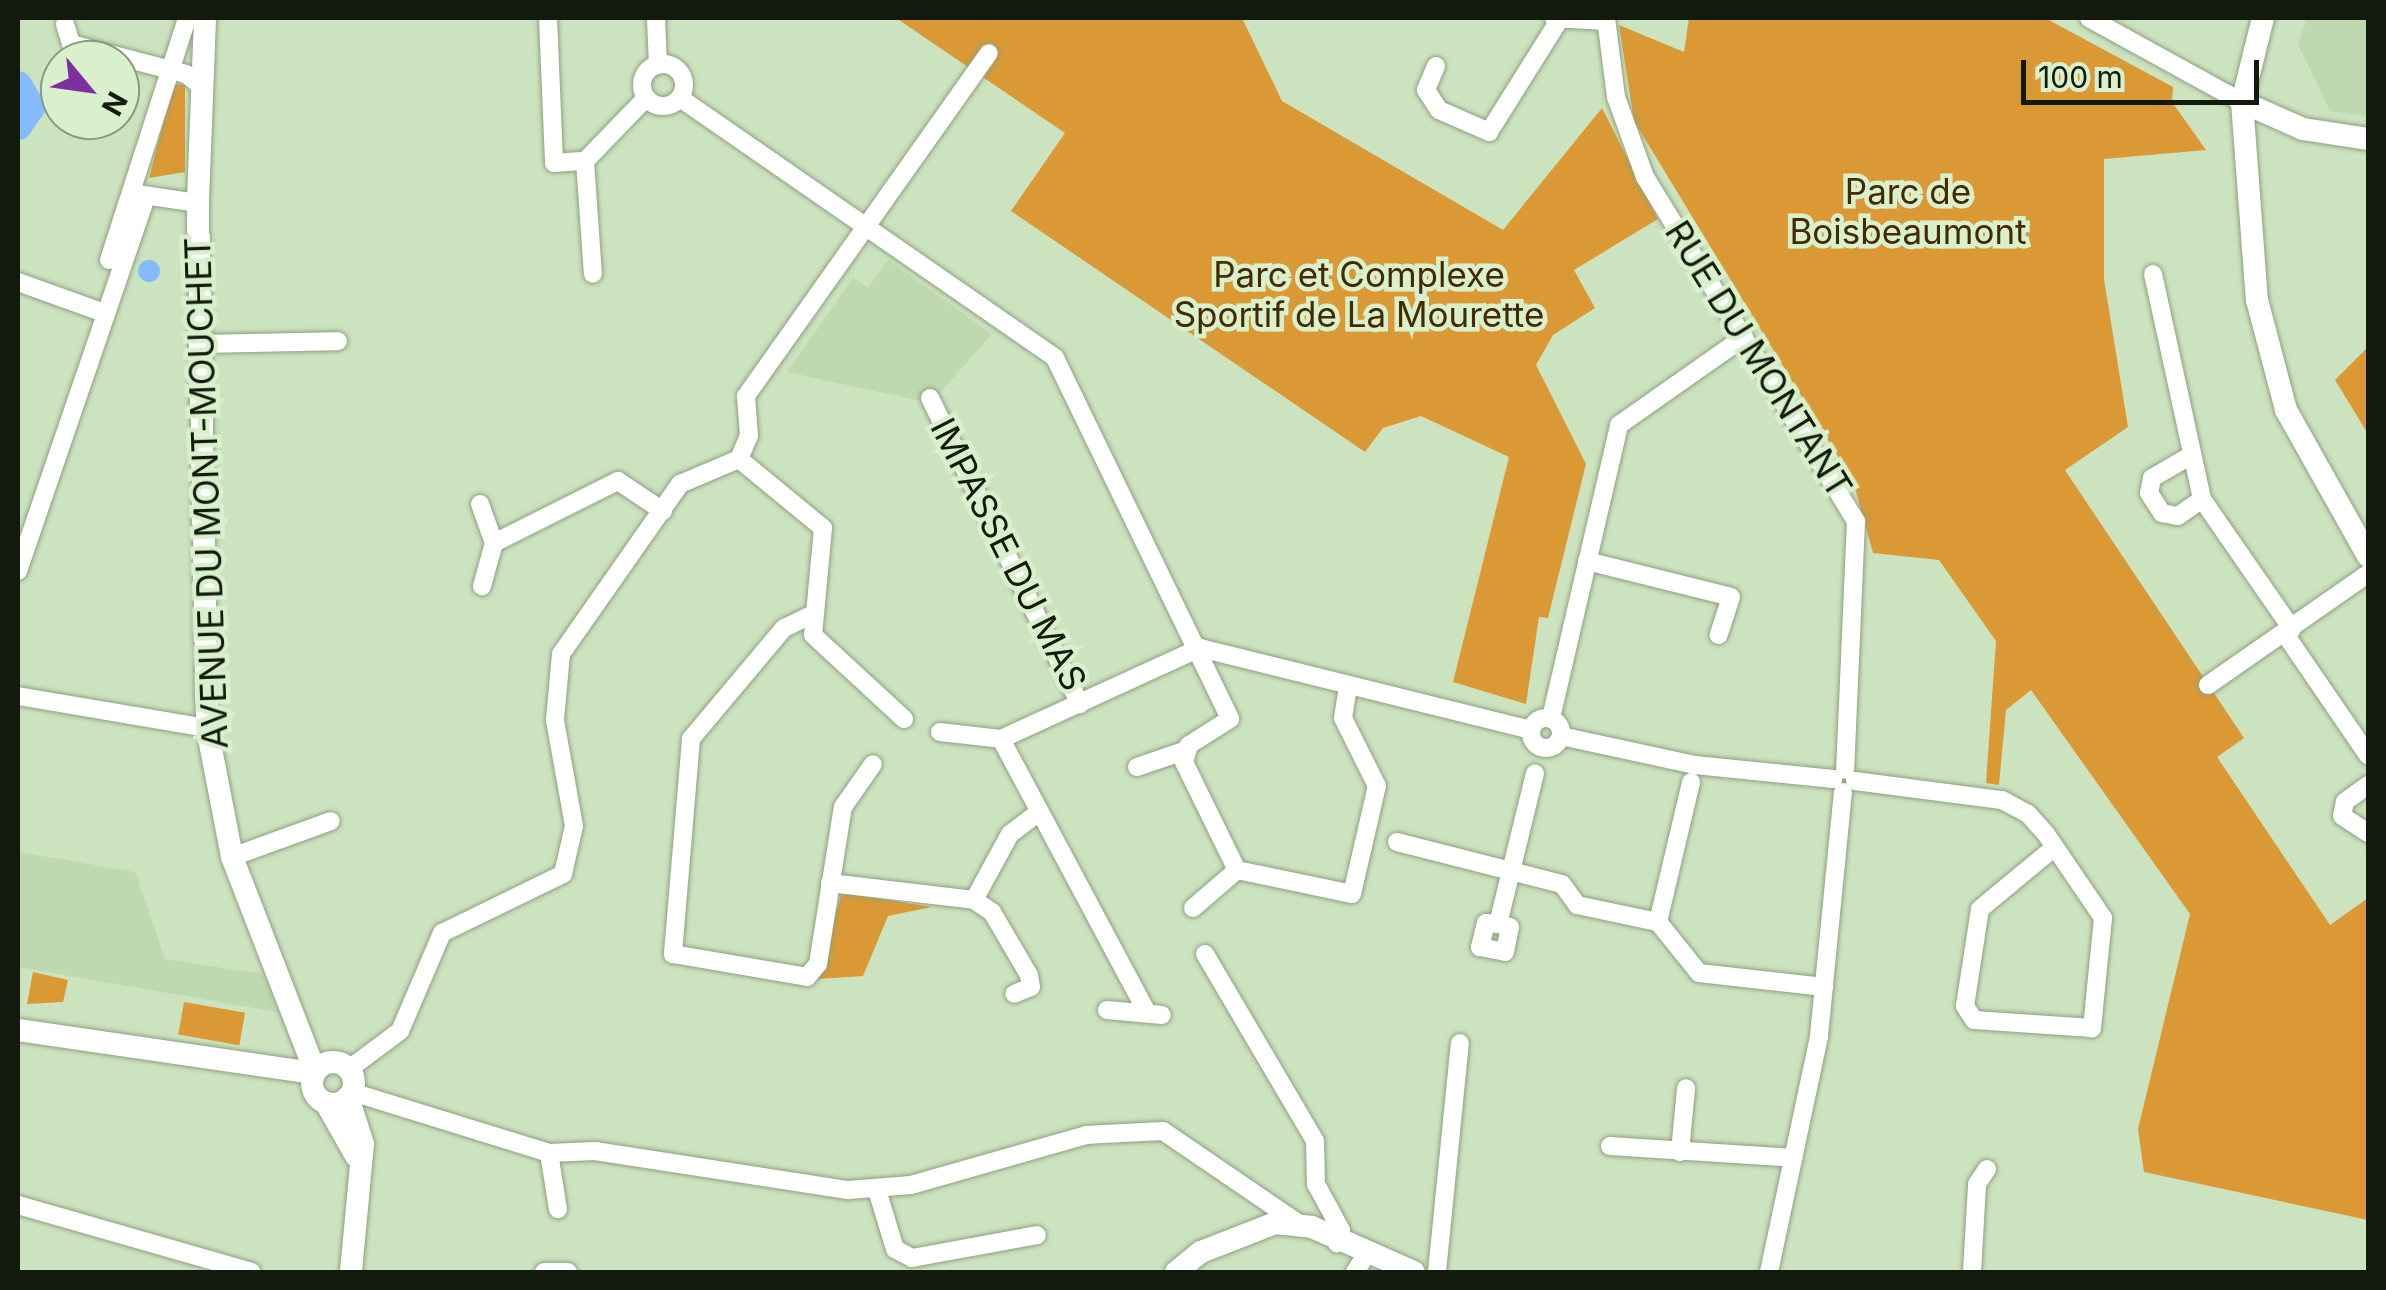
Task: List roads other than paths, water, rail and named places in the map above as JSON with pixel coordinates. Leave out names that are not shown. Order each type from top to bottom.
[{"type":"main road","name":"AVENUE DU MONT-MOUCHET","points":[[205,18],[198,203],[206,728],[232,857],[299,1021],[331,1082],[360,1162],[352,1272]]},
{"type":"main road","points":[[2263,18],[2242,102],[2248,232],[2271,366],[2311,466],[2368,556]]},
{"type":"main road","points":[[2242,102],[2303,129],[2368,139]]},
{"type":"main road","points":[[278,1070],[299,1021]]},
{"type":"main road","points":[[18,1030],[331,1082]]},
{"type":"main road","points":[[246,1068],[278,1070],[331,1082]]},
{"type":"main road","points":[[1176,1272],[1216,1250],[1266,1230],[1300,1224],[1371,1265],[1414,1272]]},
{"type":"main road","points":[[1266,1230],[1329,1240]]},
{"type":"main road","points":[[1197,1272],[1216,1250]]},
{"type":"street","points":[[18,572],[138,195],[188,18]]},
{"type":"street","points":[[548,18],[554,163],[585,161],[646,98]]},
{"type":"street","points":[[656,18],[658,65]]},
{"type":"street","points":[[1436,66],[1426,90],[1439,110],[1489,132],[1557,18],[1606,19]]},
{"type":"street","points":[[2089,18],[2242,102]]},
{"type":"street","name":"RUE DU MONTANT","points":[[1606,19],[1616,97],[1645,177],[1851,506],[1859,533],[1844,781],[1824,987],[1814,1065],[1769,1272]]},
{"type":"street","points":[[66,24],[71,44],[170,72],[203,88]]},
{"type":"street","points":[[331,1082],[400,1031],[442,933],[563,874],[574,826],[555,720],[561,654],[680,484],[738,459],[749,436],[746,396],[990,53]]},
{"type":"street","points":[[646,98],[643,78],[658,65]]},
{"type":"street","points":[[658,65],[680,73],[680,98]]},
{"type":"street","points":[[646,98],[663,106],[680,98]]},
{"type":"street","points":[[680,98],[1056,358],[1200,648],[1230,719],[1184,752],[1138,767]]},
{"type":"street","points":[[585,161],[593,274]]},
{"type":"street","points":[[138,195],[198,203]]},
{"type":"street","points":[[2153,274],[2188,457],[2202,499],[2368,755]]},
{"type":"street","points":[[18,282],[98,311]]},
{"type":"street","points":[[1531,730],[1550,718],[1623,418],[1744,338]]},
{"type":"street","points":[[199,344],[338,340]]},
{"type":"street","name":"IMPASSE DU MAS","points":[[930,398],[1080,704],[1200,648]]},
{"type":"street","points":[[2188,457],[2152,478],[2149,493],[2162,513],[2178,516],[2202,499]]},
{"type":"street","points":[[738,459],[826,534],[809,616],[827,652],[904,719]]},
{"type":"street","points":[[494,542],[618,481],[663,511]]},
{"type":"street","points":[[480,504],[494,542],[482,586]]},
{"type":"street","points":[[1587,561],[1731,597],[1719,635]]},
{"type":"street","points":[[2208,685],[2368,574]]},
{"type":"street","points":[[809,616],[784,628],[691,739],[673,954],[807,978],[818,964],[843,807],[873,764]]},
{"type":"street","points":[[1200,648],[1531,730],[1545,748],[1562,736]]},
{"type":"street","points":[[1237,870],[1352,894],[1377,786],[1343,718],[1348,685]]},
{"type":"street","points":[[18,696],[206,728]]},
{"type":"street","points":[[940,732],[1001,739],[1080,704]]},
{"type":"street","points":[[1550,718],[1562,736],[1695,765],[2002,800],[2028,814],[2055,847],[2103,918],[2096,1022],[2082,1033],[1974,1020],[1965,1006],[1980,908],[2055,847]]},
{"type":"street","points":[[1001,739],[1037,814],[1155,1014],[1108,1010]]},
{"type":"street","points":[[1184,752],[1237,870]]},
{"type":"street","points":[[1493,950],[1505,952],[1510,927],[1498,924],[1535,774]]},
{"type":"street","points":[[1658,922],[1691,782]]},
{"type":"street","points":[[2368,785],[2345,802],[2342,816],[2368,833]]},
{"type":"street","points":[[974,900],[1010,834],[1037,814]]},
{"type":"street","points":[[232,857],[331,821]]},
{"type":"street","points":[[1397,842],[1562,884],[1577,905],[1658,922],[1700,973],[1824,987]]},
{"type":"street","points":[[1193,908],[1237,870]]},
{"type":"street","points":[[830,883],[974,900],[992,912],[1023,990]]},
{"type":"street","points":[[1204,954],[1314,1142],[1316,1184],[1341,1230],[1329,1240]]},
{"type":"street","points":[[1436,1272],[1460,1043]]},
{"type":"street","points":[[331,1082],[550,1153],[595,1150],[745,1180],[878,1190],[1086,1136],[1150,1129],[1190,1142],[1258,1201],[1300,1224]]},
{"type":"street","points":[[1680,1152],[1686,1088]]},
{"type":"street","points":[[1610,1146],[1794,1158]]},
{"type":"street","points":[[550,1153],[558,1209]]},
{"type":"street","points":[[1972,1272],[1977,1184],[1987,1170]]},
{"type":"street","points":[[878,1190],[890,1240],[912,1258],[1037,1234]]},
{"type":"street","points":[[1258,1201],[1266,1230]]},
{"type":"street","points":[[18,1205],[252,1272]]},
{"type":"street","points":[[544,1272],[567,1270]]},
{"type":"water","points":[[145,260],[153,260],[160,271],[153,282],[145,282],[138,275],[138,267]]},
{"type":"waterway","points":[[18,85],[31,107],[18,126]]},
{"type":"park label","name":"Parc de Boisbeaumont","points":[[1908,211]]},
{"type":"park label","name":"Parc et Complexe Sportif de La Mourette","points":[[1359,294]]}]
